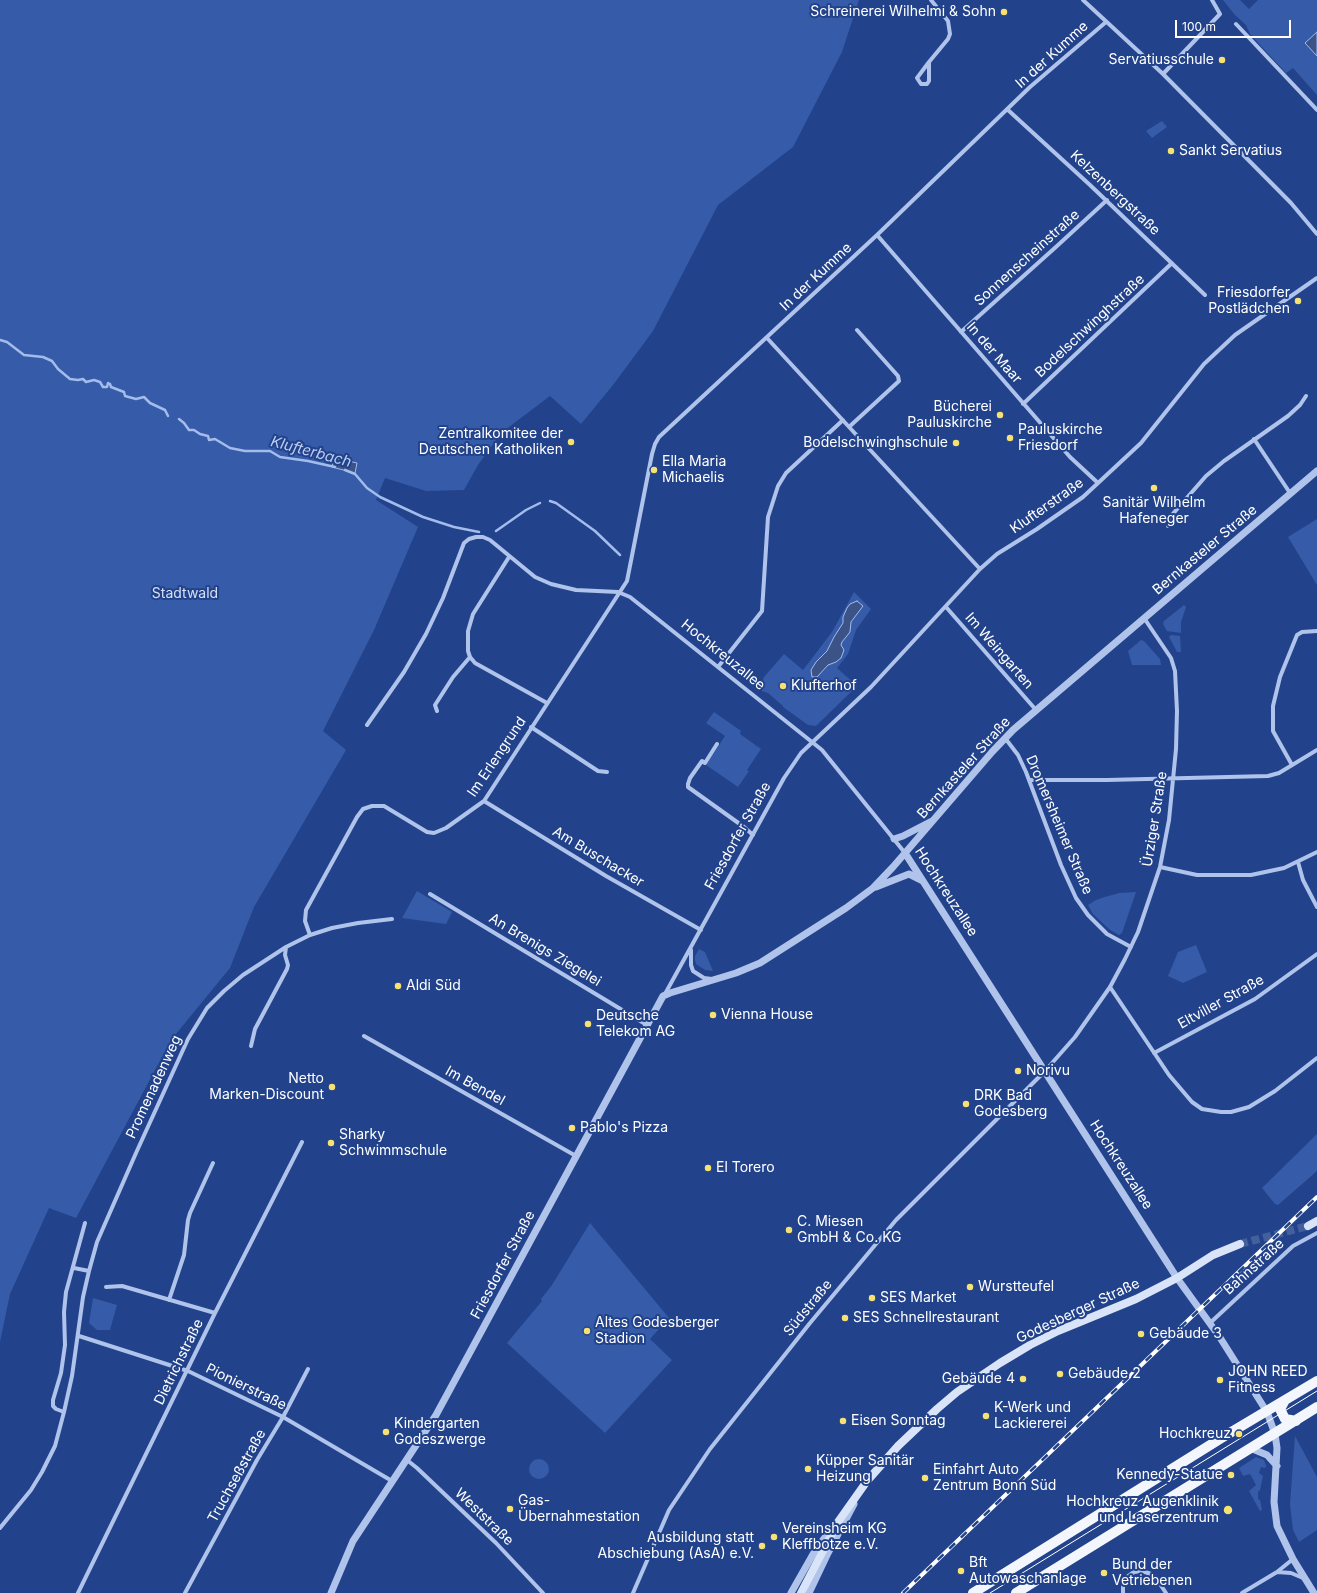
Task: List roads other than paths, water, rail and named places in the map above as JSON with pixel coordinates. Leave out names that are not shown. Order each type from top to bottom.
[{"type":"main road","points":[[1308,1226],[1317,1221]]},
{"type":"main road","name":"Godesberger Straße","points":[[801,1593],[838,1522],[867,1481],[898,1446],[937,1409],[958,1392],[1000,1363],[1044,1338],[1136,1299],[1177,1278],[1212,1255],[1240,1244]]},
{"type":"main road","points":[[973,1593],[1223,1437],[1317,1381]]},
{"type":"main road","points":[[1285,1400],[1280,1409],[1286,1419],[1296,1421]]},
{"type":"main road","points":[[1016,1593],[1317,1407]]},
{"type":"street","points":[[929,62],[929,81],[927,84],[921,84],[917,78],[929,62],[948,39],[950,31],[948,21],[931,0]]},
{"type":"street","points":[[1083,0],[1163,74],[1291,203],[1317,234]]},
{"type":"street","points":[[1163,74],[1220,14],[1212,0]]},
{"type":"street","name":"In der Kumme","points":[[618,592],[627,581],[655,444],[666,430],[877,236],[1030,87],[1106,22]]},
{"type":"street","points":[[1236,24],[1317,110]]},
{"type":"street","name":"Kelzenbergstraße","points":[[1008,110],[1107,200],[1205,294]]},
{"type":"street","name":"Sonnenscheinstraße","points":[[961,332],[1107,200]]},
{"type":"street","name":"In der Maar","points":[[877,236],[1070,457],[1098,483]]},
{"type":"street","name":"Bodelschwinghstraße","points":[[1023,404],[1172,263]]},
{"type":"street","name":"Klufterstraße","points":[[812,743],[872,686],[980,569],[997,554],[1038,529],[1082,497],[1140,443],[1204,364],[1235,335],[1317,278]]},
{"type":"street","points":[[849,427],[899,381],[898,376],[857,330]]},
{"type":"street","points":[[767,338],[980,569]]},
{"type":"street","points":[[1168,526],[1171,516],[1206,476],[1254,439],[1288,416],[1300,405],[1306,396]]},
{"type":"street","points":[[718,667],[762,611],[768,517],[774,496],[786,473],[843,420]]},
{"type":"street","points":[[1254,439],[1290,493]]},
{"type":"street","name":"Bernkasteler Straße","points":[[664,996],[716,980],[760,963],[846,908],[873,888],[1005,738],[1317,471]]},
{"type":"street","name":"Hochkreuzallee","points":[[367,725],[404,672],[426,634],[443,598],[464,544],[469,539],[476,537],[487,539],[535,577],[562,588],[580,591],[618,592],[630,596],[812,743],[826,756],[905,853],[1177,1278],[1210,1323],[1267,1412],[1275,1434],[1277,1448],[1277,1466],[1274,1486],[1274,1511],[1277,1526],[1293,1559],[1314,1593]]},
{"type":"street","points":[[509,557],[470,622],[467,645],[470,657],[475,663],[547,703]]},
{"type":"street","name":"Im Erlengrund","points":[[310,935],[305,921],[306,910],[357,817],[364,809],[372,806],[384,806],[427,832],[434,833],[446,828],[484,801],[618,592]]},
{"type":"street","name":"Im Weingarten","points":[[946,607],[1036,710]]},
{"type":"street","name":"Ürziger Straße","points":[[1045,1071],[1075,1037],[1110,987],[1131,947],[1145,912],[1160,867],[1169,820],[1174,778],[1177,711],[1176,671],[1171,658],[1144,618]]},
{"type":"street","points":[[1292,765],[1273,731],[1273,705],[1280,677],[1297,636],[1302,632],[1317,631]]},
{"type":"street","points":[[437,711],[435,705],[453,677],[470,657]]},
{"type":"street","points":[[531,727],[598,771],[607,772]]},
{"type":"street","name":"Dromersheimer Straße","points":[[1005,738],[1018,754],[1030,780],[1061,865],[1076,898],[1088,915],[1107,934],[1131,947]]},
{"type":"street","name":"Friesdorfer Straße","points":[[331,1593],[353,1541],[433,1420],[458,1376],[576,1156],[784,778],[801,753],[812,743]]},
{"type":"street","points":[[717,744],[704,763],[702,761],[690,778],[688,787],[753,835]]},
{"type":"street","points":[[1030,780],[1107,780],[1268,776],[1279,773],[1317,750]]},
{"type":"street","name":"Am Buschacker","points":[[484,801],[606,876],[701,930]]},
{"type":"street","points":[[894,839],[934,820]]},
{"type":"street","points":[[1160,867],[1197,875],[1247,876],[1271,872],[1298,862],[1317,852]]},
{"type":"street","points":[[1298,862],[1303,880],[1317,907]]},
{"type":"street","points":[[873,888],[909,874],[923,881]]},
{"type":"street","name":"An Brenigs Ziegelei","points":[[430,894],[647,1026]]},
{"type":"street","name":"Promenadenweg","points":[[0,1528],[31,1490],[55,1446],[64,1412],[79,1336],[83,1297],[88,1271],[97,1242],[188,1039],[207,1008],[224,991],[265,959],[310,935],[345,924],[392,919]]},
{"type":"street","points":[[692,945],[690,956],[693,971],[704,978],[716,980]]},
{"type":"street","points":[[251,1046],[255,1029],[287,969],[288,965],[285,955],[286,947]]},
{"type":"street","name":"Eltviller Straße","points":[[1154,1053],[1255,999],[1317,954]]},
{"type":"street","points":[[1110,987],[1172,1080],[1192,1102],[1202,1108],[1221,1112],[1240,1110],[1258,1102],[1289,1081],[1317,1058]]},
{"type":"street","name":"Im Bendel","points":[[364,1036],[576,1156]]},
{"type":"street","name":"Südstraße","points":[[633,1593],[669,1510],[710,1449],[752,1394],[896,1220],[1045,1071]]},
{"type":"street","name":"Dietrichstraße","points":[[78,1593],[216,1312],[302,1142]]},
{"type":"street","points":[[169,1300],[184,1255],[190,1213],[213,1163]]},
{"type":"street","points":[[64,1412],[53,1406],[53,1400],[61,1373],[65,1345],[64,1312],[66,1292],[74,1268],[85,1223]]},
{"type":"street","name":"Bahnstraße","points":[[1210,1323],[1293,1246],[1317,1233]]},
{"type":"street","points":[[74,1268],[88,1271]]},
{"type":"street","points":[[106,1287],[122,1286],[216,1312]]},
{"type":"street","name":"Pionierstraße","points":[[79,1336],[188,1371],[283,1417],[392,1481]]},
{"type":"street","name":"Truchseßstraße","points":[[185,1593],[308,1369]]},
{"type":"street","points":[[1250,1448],[1267,1455],[1277,1466]]},
{"type":"street","name":"Weststraße","points":[[407,1460],[496,1543],[543,1593]]},
{"type":"street","name":"Godesberger Straße","points":[[809,1593],[828,1553],[867,1481]]},
{"type":"street","name":"Godesberger Straße","points":[[791,1593],[816,1550],[838,1522]]},
{"type":"street","points":[[1242,1593],[1277,1572],[1293,1559]]},
{"type":"street","points":[[1123,1593],[1124,1583],[1127,1577],[1134,1572],[1142,1571],[1151,1574],[1156,1578],[1166,1593]]},
{"type":"street","points":[[1277,1572],[1291,1573],[1305,1578]]},
{"type":"waterway","name":"Klufterbach","points":[[0,340],[7,342],[24,355],[43,357],[52,361],[58,369],[70,379],[83,379],[86,382],[94,380],[100,382],[103,387],[107,387],[108,383],[111,387],[124,392],[125,396],[136,399],[144,397],[150,403],[165,410],[168,416]]},
{"type":"waterway","name":"Klufterbach","points":[[179,419],[189,430],[194,430],[200,434],[208,436],[209,440],[215,439],[230,448],[245,451],[270,451],[280,457],[335,467]]},
{"type":"waterway","name":"Klufterbach","points":[[345,470],[355,474],[367,488],[380,497],[423,517],[454,527],[479,532]]},
{"type":"waterway","name":"Klufterbach","points":[[550,501],[556,503],[595,531],[620,555]]},
{"type":"waterway","name":"Klufterbach","points":[[496,531],[526,510],[540,503]]},
{"type":"tunnel","points":[[1240,1244],[1308,1226]]},
{"type":"tram line","points":[[990,1593],[1317,1391]]},
{"type":"railway","points":[[903,1593],[1317,1197]]},
{"type":"place","name":"Schreinerei Wilhelmi & Sohn","points":[[1004,12]]},
{"type":"place","name":"Servatiusschule","points":[[1222,60]]},
{"type":"place","name":"Sankt Servatius","points":[[1171,151]]},
{"type":"place","name":"Friesdorfer Postlädchen","points":[[1298,301]]},
{"type":"place","name":"Bücherei Pauluskirche","points":[[1000,415]]},
{"type":"place","name":"Pauluskirche Friesdorf","points":[[1010,438]]},
{"type":"place","name":"Zentralkomitee der Deutschen Katholiken","points":[[571,442]]},
{"type":"place","name":"Bodelschwinghschule","points":[[956,443]]},
{"type":"place","name":"Ella Maria Michaelis","points":[[654,470]]},
{"type":"place","name":"Sanitär Wilhelm Hafeneger","points":[[1154,488]]},
{"type":"place","name":"Klufterhof","points":[[783,686]]},
{"type":"place","name":"Aldi Süd","points":[[398,986]]},
{"type":"place","name":"Vienna House","points":[[713,1015]]},
{"type":"place","name":"Deutsche Telekom AG","points":[[588,1024]]},
{"type":"place","name":"Norivu","points":[[1018,1071]]},
{"type":"place","name":"Netto Marken-Discount","points":[[332,1087]]},
{"type":"place","name":"DRK Bad Godesberg","points":[[966,1104]]},
{"type":"place","name":"Pablo's Pizza","points":[[572,1128]]},
{"type":"place","name":"Sharky Schwimmschule","points":[[331,1143]]},
{"type":"place","name":"El Torero","points":[[708,1168]]},
{"type":"place","name":"C. Miesen GmbH & Co. KG","points":[[789,1230]]},
{"type":"place","name":"Wurstteufel","points":[[970,1287]]},
{"type":"place","name":"SES Market","points":[[872,1298]]},
{"type":"place","name":"SES Schnellrestaurant","points":[[845,1318]]},
{"type":"place","name":"Altes Godesberger Stadion","points":[[587,1331]]},
{"type":"place","name":"Gebäude 3","points":[[1141,1334]]},
{"type":"place","name":"Gebäude 2","points":[[1060,1374]]},
{"type":"place","name":"Gebäude 4","points":[[1023,1379]]},
{"type":"place","name":"JOHN REED Fitness","points":[[1220,1380]]},
{"type":"place","name":"K-Werk und Lackiererei","points":[[986,1416]]},
{"type":"place","name":"Eisen Sonntag","points":[[843,1421]]},
{"type":"place","name":"Kindergarten Godeszwerge","points":[[386,1432]]},
{"type":"place","name":"Hochkreuz","points":[[1239,1434]]},
{"type":"place","name":"Küpper Sanitär Heizung","points":[[808,1469]]},
{"type":"place","name":"Kennedy-Statue","points":[[1231,1475]]},
{"type":"place","name":"Einfahrt Auto Zentrum Bonn Süd","points":[[925,1478]]},
{"type":"place","name":"Gas- Übernahmestation","points":[[510,1509]]},
{"type":"place","name":"Hochkreuz Augenklinik und Laserzentrum","points":[[1228,1510]]},
{"type":"place","name":"Vereinsheim KG Kleffbotze e.V.","points":[[774,1537]]},
{"type":"place","name":"Ausbildung statt Abschiebung (AsA) e.V.","points":[[762,1546]]},
{"type":"place","name":"Bft Autowaschanlage","points":[[961,1571]]},
{"type":"place","name":"Bund der Vetriebenen","points":[[1104,1573]]},
{"type":"park label","name":"Stadtwald","points":[[185,594]]}]
